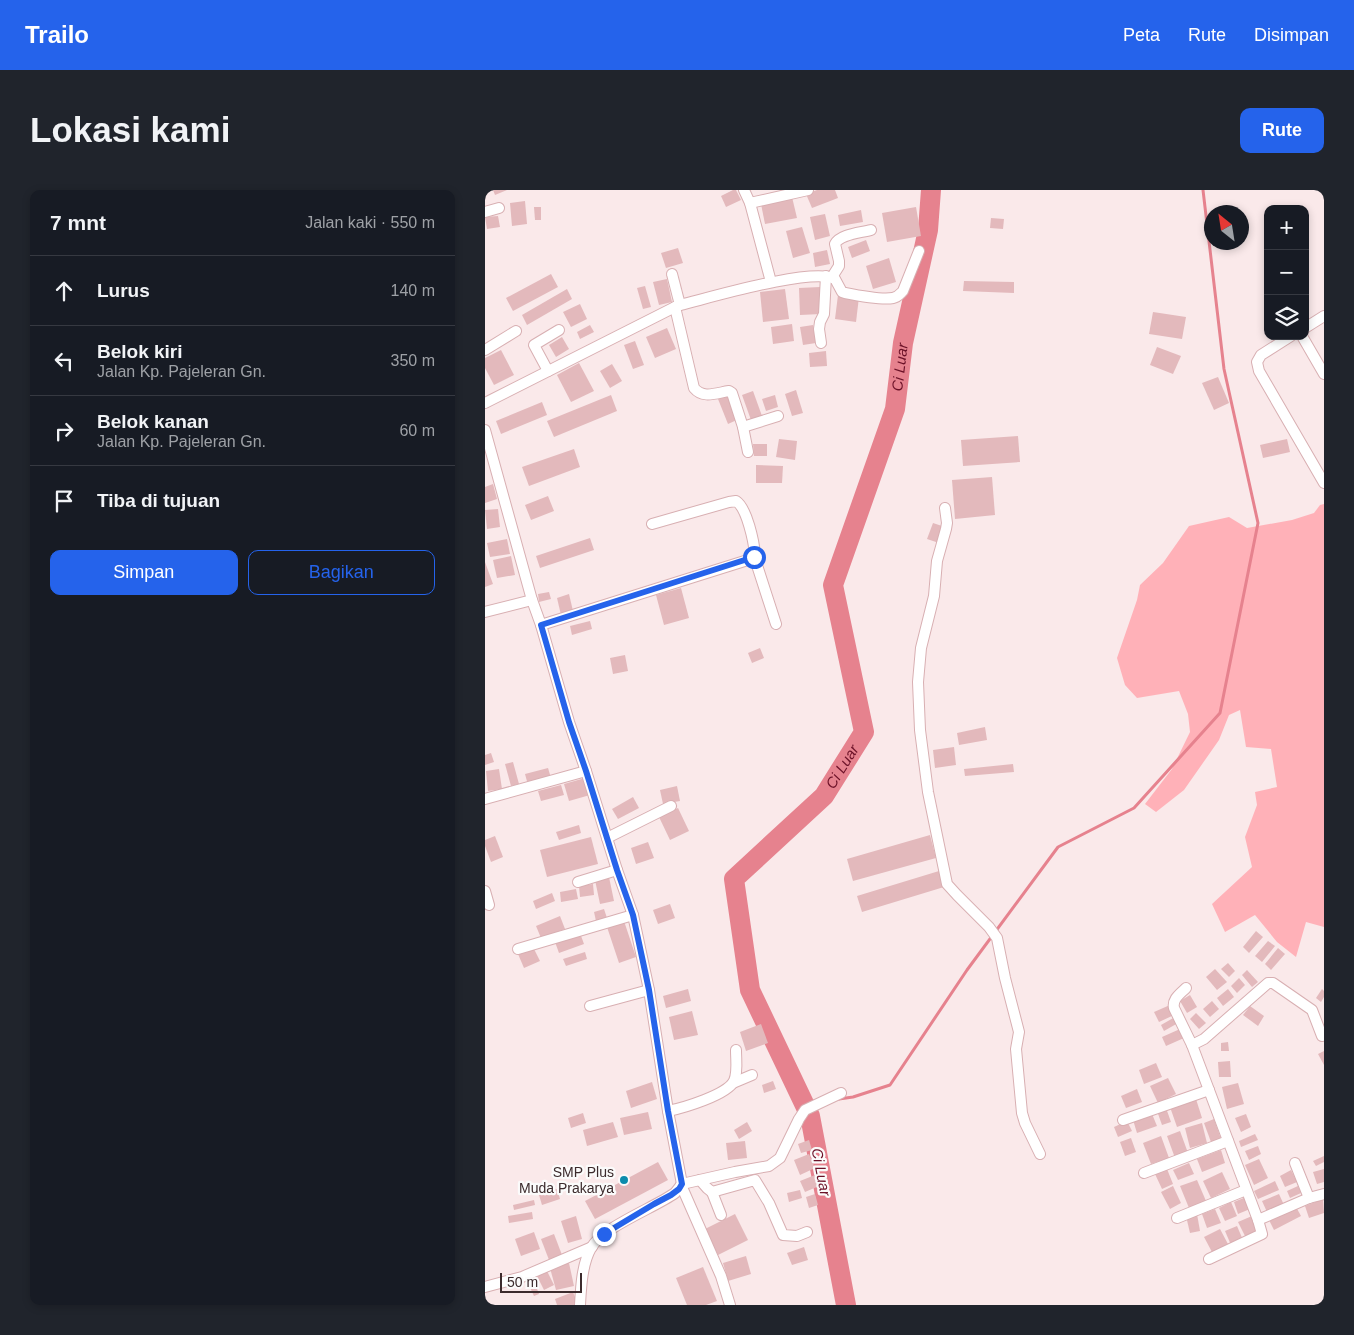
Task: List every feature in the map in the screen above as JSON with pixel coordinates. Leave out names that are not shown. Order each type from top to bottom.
[{"type":"street","points":[[744,190],[771,282]]},
{"type":"street","points":[[749,203],[808,190]]},
{"type":"street","points":[[485,212],[499,208]]},
{"type":"street","points":[[821,343],[819,329],[825,307],[825,285],[829,277],[839,266],[835,242],[840,238],[871,230]]},
{"type":"street","points":[[485,403],[677,306],[771,282],[821,276],[835,279],[842,292],[845,293],[894,298],[903,291],[919,251]]},
{"type":"street","points":[[672,274],[693,388],[706,395],[731,391],[735,397],[748,452]]},
{"type":"street","points":[[1309,325],[1324,316]]},
{"type":"street","points":[[548,372],[534,345],[559,330]]},
{"type":"street","points":[[485,350],[516,332]]},
{"type":"street","points":[[1285,340],[1261,355],[1257,362],[1259,371],[1324,484]]},
{"type":"street","points":[[1304,340],[1324,374]]},
{"type":"street","points":[[743,427],[778,416]]},
{"type":"street","points":[[485,430],[532,600],[569,722],[633,915],[649,990],[681,1184],[721,1276],[730,1305]]},
{"type":"street","points":[[652,524],[729,502],[736,501],[741,504],[746,514],[755,553],[754,556],[776,624]]},
{"type":"street","points":[[945,508],[947,523],[937,561],[934,596],[921,648],[918,682],[920,730],[928,792],[947,884],[989,927],[997,938],[1019,1032],[1016,1049],[1022,1113],[1040,1154]]},
{"type":"street","points":[[541,625],[751,559],[754,556]]},
{"type":"street","points":[[485,612],[532,600]]},
{"type":"street","points":[[485,798],[586,771]]},
{"type":"street","points":[[607,838],[671,806]]},
{"type":"street","points":[[578,882],[617,870]]},
{"type":"street","points":[[485,891],[489,905]]},
{"type":"street","points":[[518,949],[633,915]]},
{"type":"street","points":[[1192,1045],[1204,1039],[1268,983],[1273,983],[1313,1010],[1322,1036]]},
{"type":"street","points":[[1186,988],[1175,999],[1174,1008],[1192,1045],[1262,1232],[1261,1235],[1209,1259]]},
{"type":"street","points":[[590,1006],[649,990]]},
{"type":"street","points":[[733,1083],[737,1071],[736,1050]]},
{"type":"street","points":[[668,1111],[713,1096],[752,1074]]},
{"type":"street","points":[[1123,1120],[1209,1090]]},
{"type":"street","points":[[681,1184],[769,1166],[780,1158],[805,1110],[841,1093]]},
{"type":"street","points":[[1144,1173],[1228,1141]]},
{"type":"street","points":[[1295,1163],[1309,1198]]},
{"type":"street","points":[[700,1180],[712,1192],[721,1215]]},
{"type":"street","points":[[712,1192],[755,1180],[769,1203],[783,1236],[797,1236],[807,1232]]},
{"type":"street","points":[[580,1305],[582,1280],[587,1257],[592,1246],[604,1234],[671,1195],[679,1189],[681,1184]]},
{"type":"street","points":[[1177,1218],[1246,1190]]},
{"type":"street","points":[[1258,1220],[1309,1198],[1324,1194]]},
{"type":"street","points":[[485,1287],[522,1277],[592,1246]]},
{"type":"shaded area","points":[[1324,504],[1324,927],[1306,922],[1296,957],[1277,942],[1255,915],[1225,932],[1212,904],[1252,867],[1245,837],[1257,805],[1255,792],[1277,787],[1271,749],[1246,747],[1240,710],[1229,715],[1219,740],[1184,790],[1156,812],[1145,804],[1172,769],[1190,732],[1188,714],[1179,691],[1137,698],[1125,685],[1117,658],[1137,600],[1140,585],[1163,563],[1189,526],[1229,517],[1247,528],[1292,520],[1314,513],[1320,505]]},
{"type":"building","points":[[493,190],[507,190],[495,195]]},
{"type":"building","points":[[736,190],[741,200],[726,207],[721,196]]},
{"type":"building","points":[[817,190],[835,190],[838,198],[812,208],[806,194]]},
{"type":"building","points":[[792,197],[797,218],[765,224],[761,204]]},
{"type":"building","points":[[525,201],[527,224],[512,226],[510,203]]},
{"type":"building","points":[[534,207],[541,207],[541,220],[535,220]]},
{"type":"building","points":[[916,207],[921,236],[887,242],[882,213]]},
{"type":"building","points":[[861,210],[863,222],[840,226],[838,215]]},
{"type":"building","points":[[825,214],[830,236],[815,240],[810,217]]},
{"type":"building","points":[[498,216],[500,227],[487,229],[485,217]]},
{"type":"building","points":[[991,218],[1004,219],[1003,229],[990,228]]},
{"type":"building","points":[[802,227],[810,253],[793,258],[786,231]]},
{"type":"building","points":[[866,240],[870,251],[852,258],[848,247]]},
{"type":"building","points":[[678,248],[683,263],[666,268],[661,253]]},
{"type":"building","points":[[827,250],[830,264],[815,267],[813,253]]},
{"type":"building","points":[[889,258],[896,282],[873,289],[866,266]]},
{"type":"building","points":[[551,274],[558,287],[513,311],[506,298]]},
{"type":"building","points":[[667,279],[672,302],[659,305],[653,282]]},
{"type":"building","points":[[964,281],[1014,282],[1014,293],[963,291]]},
{"type":"building","points":[[645,286],[651,307],[643,309],[637,288]]},
{"type":"building","points":[[820,287],[821,314],[800,315],[799,288]]},
{"type":"building","points":[[567,289],[572,299],[527,325],[522,315]]},
{"type":"building","points":[[785,289],[789,319],[763,322],[760,292]]},
{"type":"building","points":[[838,295],[859,297],[856,322],[835,319]]},
{"type":"building","points":[[580,304],[587,319],[571,327],[563,312]]},
{"type":"building","points":[[1153,312],[1186,317],[1182,339],[1149,334]]},
{"type":"building","points":[[792,324],[794,341],[773,344],[771,327]]},
{"type":"building","points":[[590,325],[594,332],[580,339],[577,332]]},
{"type":"building","points":[[813,325],[816,343],[803,345],[800,327]]},
{"type":"building","points":[[667,328],[676,349],[655,358],[646,337]]},
{"type":"building","points":[[562,337],[569,349],[556,357],[549,345]]},
{"type":"building","points":[[635,341],[644,365],[633,369],[624,345]]},
{"type":"building","points":[[1157,347],[1181,356],[1173,374],[1150,365]]},
{"type":"building","points":[[501,350],[514,375],[494,385],[485,368],[485,358]]},
{"type":"building","points":[[826,351],[827,366],[810,367],[809,353]]},
{"type":"building","points":[[579,363],[594,391],[571,402],[557,375]]},
{"type":"building","points":[[612,364],[622,381],[610,388],[600,371]]},
{"type":"building","points":[[1218,377],[1229,403],[1214,410],[1202,383]]},
{"type":"building","points":[[796,390],[803,413],[792,416],[785,394]]},
{"type":"building","points":[[753,391],[762,416],[751,420],[742,395]]},
{"type":"building","points":[[729,394],[739,419],[728,424],[718,399]]},
{"type":"building","points":[[611,395],[617,411],[554,437],[547,421]]},
{"type":"building","points":[[775,395],[778,407],[766,411],[762,399]]},
{"type":"building","points":[[542,402],[547,415],[501,434],[496,421]]},
{"type":"building","points":[[1018,436],[1020,462],[963,466],[961,440]]},
{"type":"building","points":[[779,439],[797,441],[795,460],[776,457]]},
{"type":"building","points":[[1287,439],[1290,452],[1263,458],[1260,445]]},
{"type":"building","points":[[753,444],[767,444],[767,456],[754,456]]},
{"type":"building","points":[[574,449],[580,467],[529,486],[522,467]]},
{"type":"building","points":[[756,465],[783,466],[782,483],[756,483]]},
{"type":"building","points":[[992,477],[995,515],[955,519],[952,480]]},
{"type":"building","points":[[493,484],[497,499],[485,503],[485,487]]},
{"type":"building","points":[[548,496],[554,511],[531,520],[525,505]]},
{"type":"building","points":[[498,509],[500,527],[487,529],[485,510]]},
{"type":"building","points":[[933,523],[945,527],[939,543],[927,539]]},
{"type":"building","points":[[590,538],[594,550],[540,568],[536,556]]},
{"type":"building","points":[[507,539],[510,554],[490,557],[487,543]]},
{"type":"building","points":[[511,556],[515,575],[497,578],[493,560]]},
{"type":"building","points":[[485,562],[493,584],[485,587]]},
{"type":"building","points":[[681,588],[689,618],[664,625],[656,595]]},
{"type":"building","points":[[549,592],[551,599],[539,602],[538,594]]},
{"type":"building","points":[[569,594],[573,611],[561,615],[557,598]]},
{"type":"building","points":[[590,621],[592,629],[572,635],[570,626]]},
{"type":"building","points":[[760,648],[764,658],[752,663],[748,653]]},
{"type":"building","points":[[625,655],[628,671],[613,674],[610,658]]},
{"type":"building","points":[[985,727],[987,740],[959,745],[957,733]]},
{"type":"building","points":[[954,747],[956,765],[935,768],[933,750]]},
{"type":"building","points":[[491,753],[494,762],[485,765],[485,755]]},
{"type":"building","points":[[513,762],[519,784],[511,786],[505,764]]},
{"type":"building","points":[[1013,764],[1014,772],[965,776],[964,769]]},
{"type":"building","points":[[548,768],[551,778],[528,785],[525,774]]},
{"type":"building","points":[[499,769],[502,789],[488,791],[486,771]]},
{"type":"building","points":[[585,778],[590,795],[569,801],[564,784]]},
{"type":"building","points":[[561,785],[564,795],[541,801],[538,791]]},
{"type":"building","points":[[677,786],[680,801],[663,804],[660,790]]},
{"type":"building","points":[[633,797],[639,808],[618,819],[612,809]]},
{"type":"building","points":[[678,808],[689,831],[670,840],[659,817]]},
{"type":"building","points":[[579,825],[581,833],[559,840],[556,832]]},
{"type":"building","points":[[930,835],[936,858],[853,881],[847,859]]},
{"type":"building","points":[[495,836],[503,857],[491,862],[485,846],[485,840]]},
{"type":"building","points":[[591,837],[598,864],[547,877],[540,850]]},
{"type":"building","points":[[648,842],[654,858],[636,864],[631,848]]},
{"type":"building","points":[[939,871],[944,887],[862,912],[857,896]]},
{"type":"building","points":[[609,877],[614,901],[600,904],[595,880]]},
{"type":"building","points":[[593,884],[594,895],[580,897],[579,886]]},
{"type":"building","points":[[576,889],[578,899],[561,902],[560,892]]},
{"type":"building","points":[[552,893],[555,901],[536,909],[533,901]]},
{"type":"building","points":[[670,904],[675,918],[658,924],[653,910]]},
{"type":"building","points":[[604,909],[607,918],[596,921],[594,912]]},
{"type":"building","points":[[560,916],[565,929],[541,938],[536,926]]},
{"type":"building","points":[[624,921],[636,957],[619,963],[607,927]]},
{"type":"building","points":[[1256,931],[1263,937],[1249,953],[1243,947]]},
{"type":"building","points":[[580,933],[584,944],[559,953],[555,942]]},
{"type":"building","points":[[1268,941],[1275,946],[1262,962],[1255,956]]},
{"type":"building","points":[[533,947],[540,961],[524,968],[518,954]]},
{"type":"building","points":[[1278,948],[1285,954],[1271,970],[1265,964]]},
{"type":"building","points":[[585,952],[587,959],[566,966],[563,959]]},
{"type":"building","points":[[1228,963],[1235,971],[1229,977],[1221,969]]},
{"type":"building","points":[[1215,969],[1227,982],[1217,990],[1206,977]]},
{"type":"building","points":[[1247,970],[1258,982],[1252,987],[1242,975]]},
{"type":"building","points":[[1239,978],[1245,985],[1237,993],[1231,986]]},
{"type":"building","points":[[688,989],[691,1001],[666,1008],[663,996]]},
{"type":"building","points":[[1228,989],[1234,997],[1223,1006],[1217,998]]},
{"type":"building","points":[[1322,989],[1324,997],[1321,1002],[1316,998]]},
{"type":"building","points":[[1190,995],[1197,1007],[1187,1013],[1180,1001]]},
{"type":"building","points":[[1212,1001],[1219,1009],[1210,1017],[1203,1009]]},
{"type":"building","points":[[1170,1005],[1174,1015],[1159,1022],[1154,1012]]},
{"type":"building","points":[[1250,1006],[1264,1016],[1258,1026],[1243,1015]]},
{"type":"building","points":[[692,1011],[698,1035],[674,1040],[669,1017]]},
{"type":"building","points":[[1196,1013],[1206,1023],[1199,1029],[1190,1019]]},
{"type":"building","points":[[1175,1017],[1178,1023],[1164,1031],[1161,1025]]},
{"type":"building","points":[[761,1024],[768,1043],[746,1051],[740,1032]]},
{"type":"building","points":[[1180,1029],[1184,1038],[1166,1046],[1162,1037]]},
{"type":"building","points":[[1228,1042],[1229,1051],[1221,1051],[1221,1043]]},
{"type":"building","points":[[1324,1051],[1324,1065],[1318,1054]]},
{"type":"building","points":[[1230,1061],[1231,1077],[1219,1077],[1218,1062]]},
{"type":"building","points":[[1156,1063],[1162,1077],[1144,1084],[1139,1070]]},
{"type":"building","points":[[1168,1078],[1176,1094],[1158,1103],[1150,1086]]},
{"type":"building","points":[[773,1081],[776,1089],[764,1093],[762,1085]]},
{"type":"building","points":[[652,1082],[657,1099],[631,1108],[626,1091]]},
{"type":"building","points":[[1238,1083],[1244,1104],[1227,1109],[1222,1087]]},
{"type":"building","points":[[1137,1089],[1142,1102],[1126,1108],[1121,1096]]},
{"type":"building","points":[[1196,1099],[1202,1118],[1177,1127],[1170,1107]]},
{"type":"building","points":[[1166,1108],[1171,1122],[1162,1125],[1157,1111]]},
{"type":"building","points":[[648,1112],[652,1129],[624,1135],[620,1118]]},
{"type":"building","points":[[583,1113],[586,1123],[571,1128],[568,1118]]},
{"type":"building","points":[[1152,1114],[1157,1126],[1137,1133],[1133,1120]]},
{"type":"building","points":[[1246,1114],[1251,1127],[1241,1132],[1235,1118]]},
{"type":"building","points":[[1214,1119],[1221,1139],[1211,1142],[1204,1123]]},
{"type":"building","points":[[1127,1121],[1132,1131],[1118,1137],[1114,1127]]},
{"type":"building","points":[[613,1122],[618,1137],[587,1146],[583,1130]]},
{"type":"building","points":[[747,1122],[752,1131],[739,1139],[734,1130]]},
{"type":"building","points":[[1202,1123],[1207,1143],[1190,1148],[1185,1128]]},
{"type":"building","points":[[1180,1131],[1188,1153],[1175,1158],[1167,1136]]},
{"type":"building","points":[[1255,1134],[1258,1140],[1241,1147],[1239,1141]]},
{"type":"building","points":[[1161,1136],[1169,1158],[1151,1164],[1143,1143]]},
{"type":"building","points":[[1131,1138],[1136,1152],[1125,1156],[1120,1142]]},
{"type":"building","points":[[809,1140],[812,1150],[801,1153],[798,1144]]},
{"type":"building","points":[[745,1141],[747,1158],[728,1160],[726,1143]]},
{"type":"building","points":[[1258,1146],[1261,1154],[1249,1160],[1245,1151]]},
{"type":"building","points":[[1221,1150],[1225,1163],[1202,1172],[1197,1159]]},
{"type":"building","points":[[809,1154],[815,1168],[800,1175],[794,1160]]},
{"type":"building","points":[[1324,1156],[1324,1162],[1316,1166],[1313,1161]]},
{"type":"building","points":[[1259,1159],[1268,1178],[1254,1185],[1245,1165]]},
{"type":"building","points":[[658,1162],[668,1180],[595,1219],[585,1201]]},
{"type":"building","points":[[1189,1163],[1194,1174],[1178,1180],[1173,1170]]},
{"type":"building","points":[[1167,1169],[1173,1184],[1162,1189],[1155,1174]]},
{"type":"building","points":[[1324,1169],[1324,1182],[1317,1184],[1313,1172]]},
{"type":"building","points":[[1291,1170],[1297,1182],[1285,1187],[1280,1176]]},
{"type":"building","points":[[1222,1172],[1230,1189],[1211,1198],[1203,1181]]},
{"type":"building","points":[[815,1175],[819,1186],[805,1192],[800,1181]]},
{"type":"building","points":[[1197,1180],[1206,1201],[1189,1208],[1180,1186]]},
{"type":"building","points":[[1275,1181],[1279,1190],[1258,1199],[1254,1191]]},
{"type":"building","points":[[1173,1186],[1181,1203],[1170,1209],[1161,1192]]},
{"type":"building","points":[[1298,1186],[1301,1193],[1290,1198],[1287,1191]]},
{"type":"building","points":[[557,1189],[560,1199],[542,1205],[539,1195]]},
{"type":"building","points":[[800,1190],[802,1198],[789,1202],[787,1193]]},
{"type":"building","points":[[815,1194],[818,1205],[809,1208],[806,1197]]},
{"type":"building","points":[[1279,1194],[1284,1205],[1267,1212],[1262,1201]]},
{"type":"building","points":[[1246,1197],[1250,1209],[1238,1214],[1234,1202]]},
{"type":"building","points":[[1323,1199],[1324,1213],[1309,1218],[1305,1206]]},
{"type":"building","points":[[534,1200],[535,1205],[514,1210],[513,1205]]},
{"type":"building","points":[[1231,1202],[1237,1216],[1225,1221],[1219,1208]]},
{"type":"building","points":[[1295,1205],[1301,1216],[1274,1230],[1268,1218]]},
{"type":"building","points":[[1215,1209],[1221,1223],[1207,1228],[1202,1214]]},
{"type":"building","points":[[532,1212],[533,1219],[509,1223],[508,1216]]},
{"type":"building","points":[[735,1214],[748,1240],[718,1255],[705,1229]]},
{"type":"building","points":[[1197,1214],[1200,1231],[1190,1233],[1186,1216]]},
{"type":"building","points":[[576,1216],[582,1239],[568,1243],[561,1221]]},
{"type":"building","points":[[1252,1216],[1259,1232],[1246,1238],[1238,1222]]},
{"type":"building","points":[[1237,1226],[1243,1240],[1231,1245],[1225,1231]]},
{"type":"building","points":[[1220,1229],[1228,1244],[1212,1252],[1204,1237]]},
{"type":"building","points":[[534,1232],[540,1249],[521,1256],[515,1239]]},
{"type":"building","points":[[554,1234],[562,1255],[549,1260],[541,1239]]},
{"type":"building","points":[[804,1247],[808,1260],[792,1265],[787,1253]]},
{"type":"building","points":[[746,1256],[751,1274],[728,1281],[723,1263]]},
{"type":"building","points":[[569,1263],[574,1286],[556,1290],[550,1268]]},
{"type":"building","points":[[703,1267],[717,1301],[706,1305],[687,1305],[676,1278]]},
{"type":"building","points":[[546,1269],[554,1285],[544,1290],[536,1274]]},
{"type":"building","points":[[532,1276],[539,1294],[534,1296],[526,1279]]},
{"type":"building","points":[[573,1292],[578,1305],[557,1305],[555,1299]]},
{"type":"waterway","name":"Ci Luar","points":[[846,1305],[810,1116],[750,990],[734,879],[824,796],[864,732],[833,585],[895,409],[903,343],[928,230],[931,190]]},
{"type":"waterway","points":[[839,1099],[853,1097],[890,1085],[967,970],[1058,847],[1134,808],[1220,713],[1258,523],[1224,369],[1203,190]]},
{"type":"waterway","points":[[804,1102],[813,1101]]},
{"type":"place","name":"SMP Plus Muda Prakarya","points":[[624,1180]]},
{"type":"route","points":[[604,1234],[675,1193],[682,1184],[668,1111],[649,990],[633,915],[569,722],[541,625],[754,557]]}]
